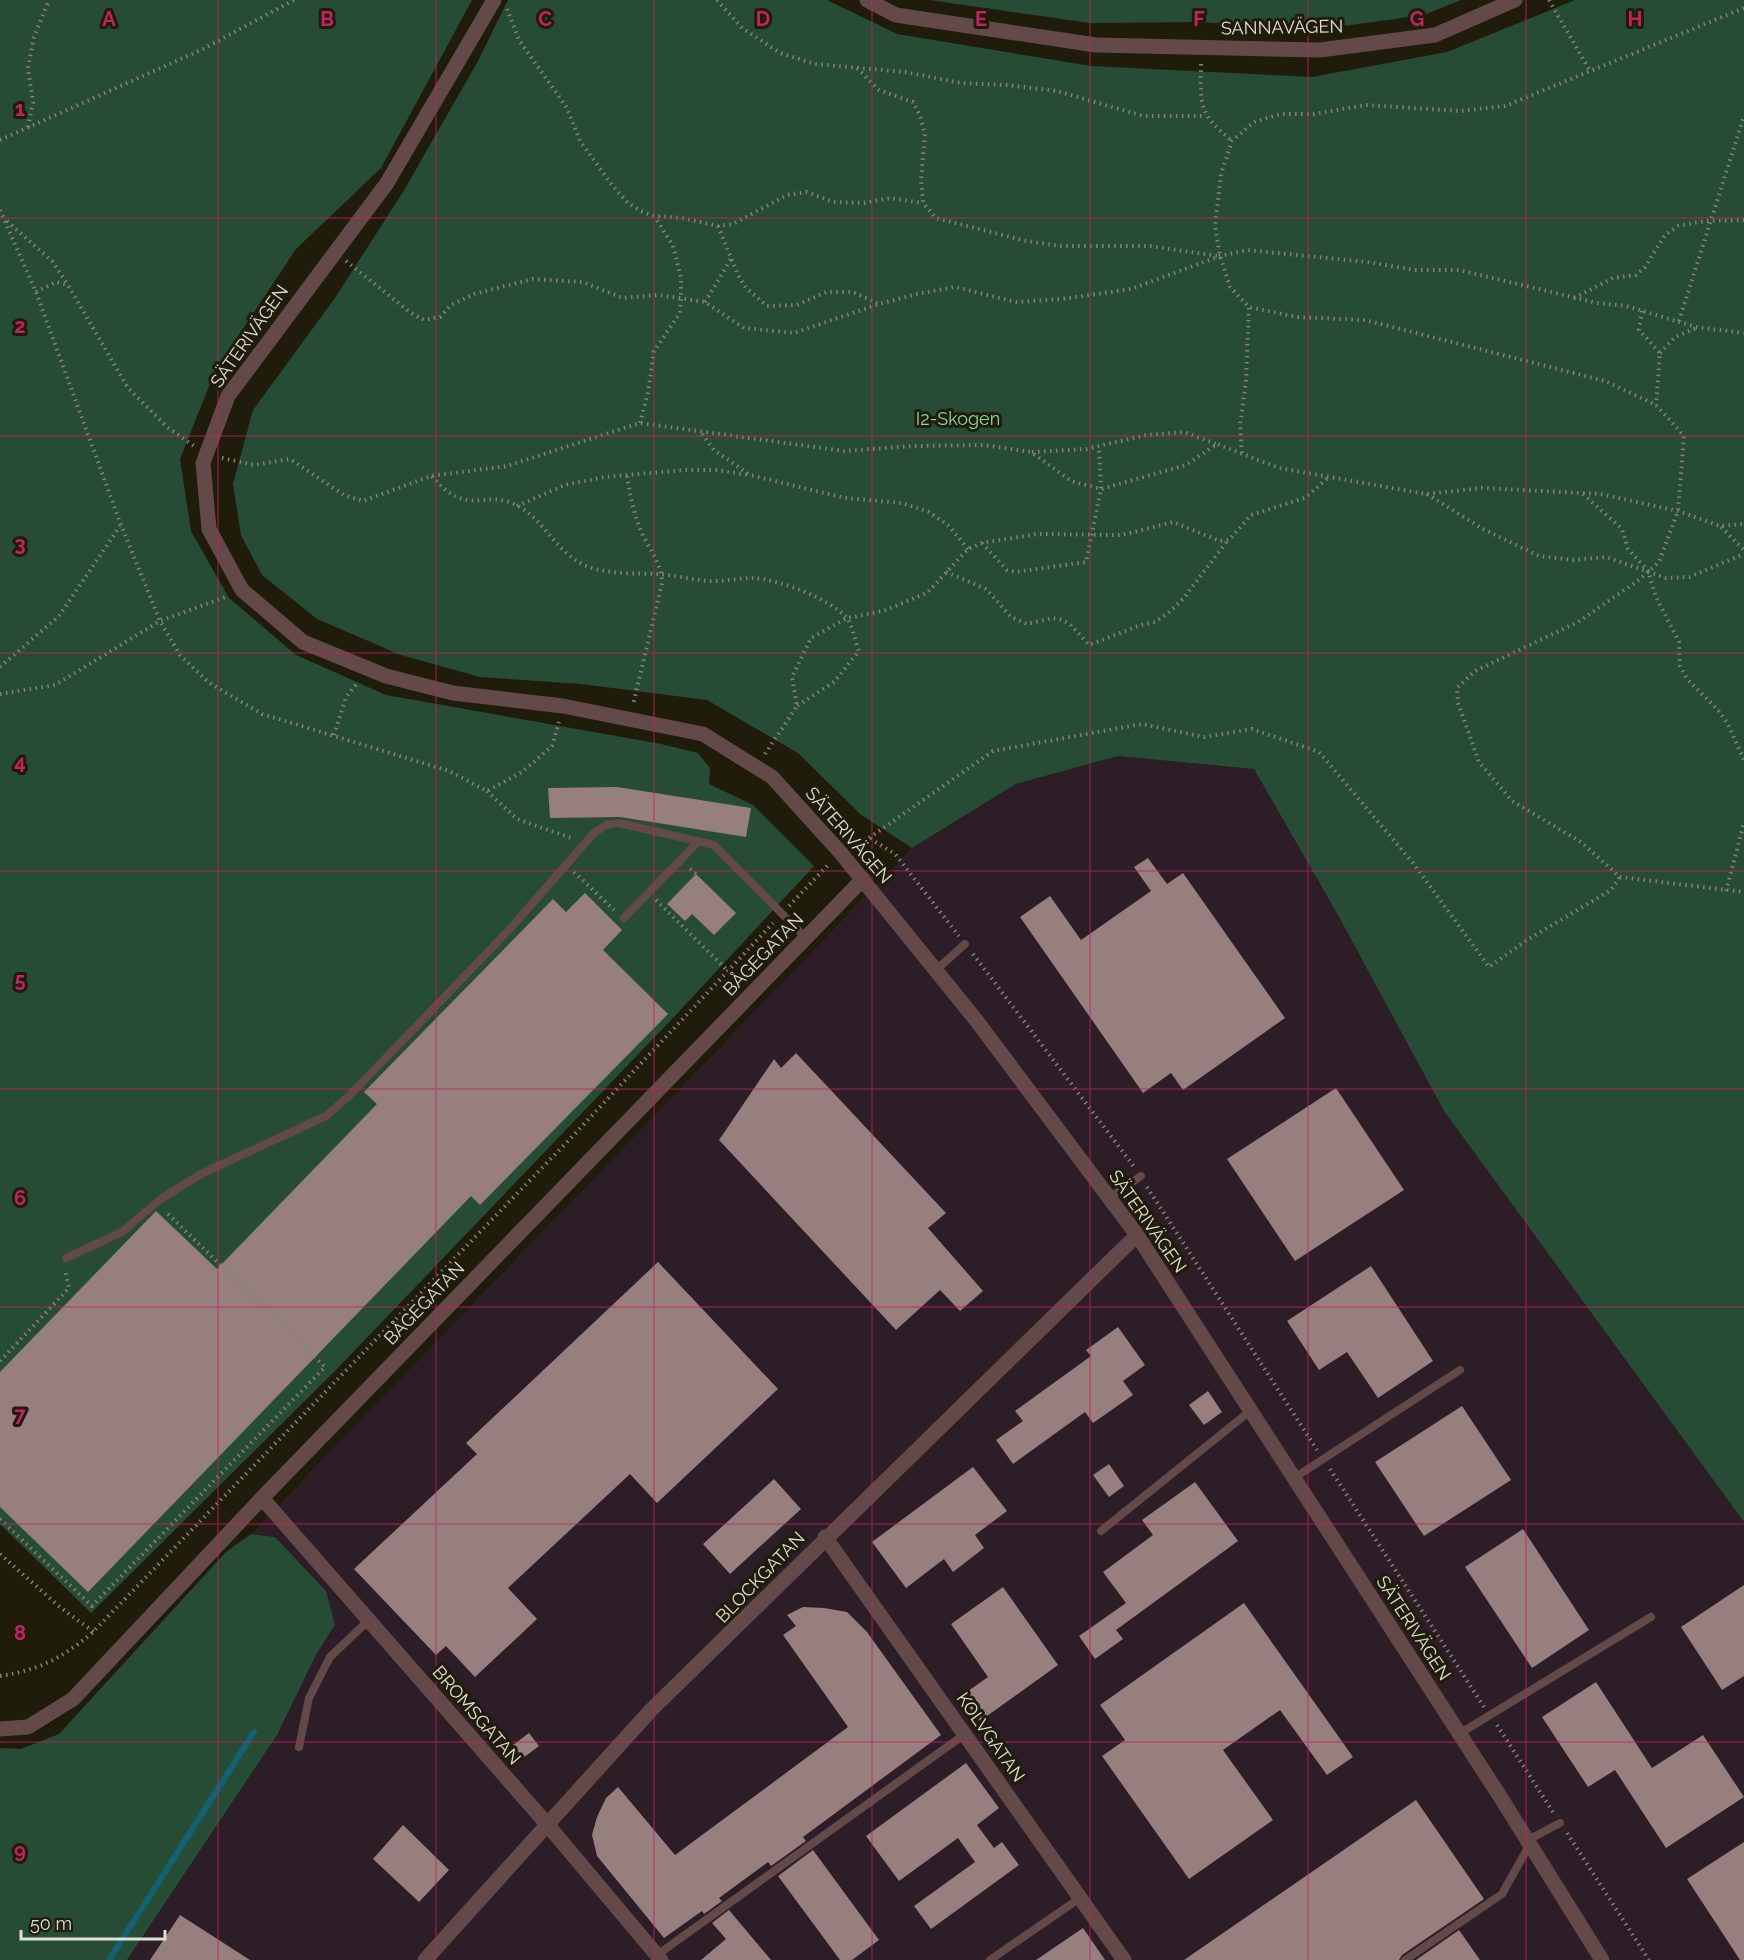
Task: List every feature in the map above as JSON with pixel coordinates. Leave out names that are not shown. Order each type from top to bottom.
[{"type":"street","name":"SÄTERIVÄGEN","points":[[494,0],[387,183],[333,252],[228,396],[203,463],[209,529],[242,590],[303,642],[368,669],[453,693],[563,706],[704,734],[772,777],[863,879],[936,970],[1137,1234],[1529,1842],[1602,1960]]},
{"type":"street","name":"SANNAVÄGEN","points":[[867,0],[896,15],[1096,45],[1320,50],[1435,35],[1515,0]]},
{"type":"street","name":"BÅGEGATAN","points":[[0,1729],[28,1727],[73,1699],[262,1498],[863,879]]},
{"type":"street","name":"BLOCKGATAN","points":[[425,1960],[546,1823],[651,1710],[730,1635],[825,1537],[1137,1234]]},
{"type":"street","name":"BROMSGATAN","points":[[262,1498],[546,1823],[659,1957]]},
{"type":"street","name":"KOLVGATAN","points":[[825,1537],[1124,1960]]},
{"type":"lane","points":[[66,1258],[122,1232],[156,1203],[203,1173],[331,1112],[508,931],[586,843],[606,825],[619,824],[714,845],[806,938]]},
{"type":"lane","points":[[624,918],[698,842]]},
{"type":"lane","points":[[936,970],[964,944]]},
{"type":"lane","points":[[1109,1198],[1141,1176]]},
{"type":"lane","points":[[1293,1478],[1322,1457],[1460,1370]]},
{"type":"lane","points":[[1101,1531],[1250,1411]]},
{"type":"lane","points":[[1459,1734],[1651,1617]]},
{"type":"lane","points":[[299,1747],[309,1698],[330,1657],[369,1620]]},
{"type":"lane","points":[[659,1957],[964,1734]]},
{"type":"lane","points":[[1405,1960],[1502,1894],[1529,1842],[1560,1823]]},
{"type":"lane","points":[[990,1960],[1080,1898]]},
{"type":"path","points":[[28,128],[33,103],[28,68],[34,37],[49,0]]},
{"type":"path","points":[[0,140],[203,49],[294,0]]},
{"type":"path","points":[[503,0],[519,40],[567,108],[580,141],[594,162],[628,203],[654,216],[682,218],[718,226],[733,224],[787,195],[807,192],[833,202],[864,204],[890,198],[923,203]]},
{"type":"path","points":[[717,0],[742,28],[780,53],[815,64],[905,72],[961,83],[1057,91],[1143,116],[1206,116]]},
{"type":"path","points":[[1549,0],[1590,71]]},
{"type":"path","points":[[1744,8],[1505,106],[1461,111],[1366,105],[1314,114],[1281,114],[1254,122],[1232,141],[1221,174],[1215,226],[1220,256],[1230,287],[1249,307],[1296,317],[1365,320],[1605,381],[1656,405],[1684,436],[1678,512],[1659,562],[1578,621],[1475,671],[1457,688],[1458,703],[1479,762],[1512,801],[1581,842],[1620,877],[1744,892]]},
{"type":"path","points":[[1202,47],[1201,96],[1206,116],[1232,141]]},
{"type":"path","points":[[856,67],[879,90],[912,102],[920,116],[925,134],[921,179],[923,203],[936,218],[1026,241],[1061,246],[1150,246],[1220,256]]},
{"type":"path","points":[[1679,321],[1744,116]]},
{"type":"path","points":[[640,423],[654,351],[680,313],[681,299],[681,278],[673,246],[654,216]]},
{"type":"path","points":[[5,219],[52,261],[69,285],[128,388],[167,427],[206,454],[254,465],[290,459],[344,495],[363,501],[431,476],[507,466],[640,423],[702,434],[844,451],[915,446],[984,446],[1031,452],[1099,447],[1147,435],[1184,432],[1279,468],[1426,494],[1482,488],[1600,494],[1678,512],[1720,526],[1744,524]]},
{"type":"path","points":[[1574,298],[1613,278],[1636,275],[1645,267],[1665,235],[1678,225],[1744,220]]},
{"type":"path","points":[[718,226],[746,288],[767,306],[797,305],[826,292],[853,292],[879,304]]},
{"type":"path","points":[[333,252],[411,313],[424,320],[440,317],[451,305],[474,294],[533,279],[582,282],[623,298],[659,295],[705,302],[744,328],[794,333],[879,304],[955,287],[1016,302],[1062,299],[1131,289],[1220,256],[1247,250],[1367,262],[1415,270],[1459,270],[1574,298],[1642,311],[1696,327],[1744,333]]},
{"type":"path","points":[[705,302],[732,258]]},
{"type":"path","points":[[36,292],[56,282],[69,285]]},
{"type":"path","points":[[1242,453],[1240,424],[1246,381],[1249,307]]},
{"type":"path","points":[[1642,311],[1639,330],[1660,353]]},
{"type":"path","points":[[1656,405],[1660,353],[1676,337],[1696,327]]},
{"type":"path","points":[[702,434],[714,450],[750,475]]},
{"type":"path","points":[[1031,452],[1071,481],[1101,489],[1185,465],[1217,444]]},
{"type":"path","points":[[981,543],[1002,566],[1016,572],[1086,562],[1101,489],[1099,447]]},
{"type":"path","points":[[517,506],[565,485],[605,477],[685,470],[717,470],[750,475],[845,498],[902,503],[929,512],[949,526],[968,549]]},
{"type":"path","points":[[431,476],[445,491],[467,502],[499,501],[517,506],[537,521],[554,543],[582,564],[620,573],[662,574],[711,581],[755,578],[812,594],[847,618],[859,651],[834,682],[797,706],[756,767]]},
{"type":"path","points":[[627,476],[640,530],[662,574],[653,627],[636,682],[630,720]]},
{"type":"path","points":[[946,572],[986,589],[1011,617],[1027,624],[1053,618],[1062,620],[1070,624],[1089,645],[1155,622],[1168,613],[1183,599],[1228,540],[1251,515],[1305,498],[1330,476]]},
{"type":"path","points":[[1426,494],[1483,529],[1539,556],[1574,560],[1606,557],[1666,578],[1689,577],[1744,552],[1720,526]]},
{"type":"path","points":[[1582,494],[1622,529],[1628,549],[1648,571],[1656,597],[1679,642],[1680,666],[1687,679],[1718,710],[1728,724],[1744,760]]},
{"type":"path","points":[[797,706],[792,677],[811,639],[847,618],[882,611],[927,593],[968,549],[981,543],[1037,534],[1122,535],[1173,522],[1220,541],[1228,540]]},
{"type":"path","points":[[0,667],[59,616],[121,525]]},
{"type":"path","points":[[0,694],[55,685],[160,621],[242,590]]},
{"type":"path","points":[[334,735],[346,697],[368,669]]},
{"type":"path","points":[[0,1676],[28,1672],[62,1657],[94,1632],[840,852],[869,838],[993,751],[1142,724],[1204,737],[1252,729],[1319,752],[1413,863],[1489,968],[1527,940],[1611,890],[1620,877]]},
{"type":"path","points":[[487,791],[517,819],[586,843]]},
{"type":"path","points":[[1726,891],[1744,823]]},
{"type":"path","points":[[869,838],[895,854],[1141,1176],[1649,1960]]},
{"type":"path","points":[[567,865],[624,918]]},
{"type":"path","points":[[649,893],[728,971]]},
{"type":"path","points":[[0,1519],[92,1606],[325,1367],[156,1203]]},
{"type":"path","points":[[0,1360],[69,1288],[64,1265],[66,1258]]},
{"type":"path","points":[[0,1554],[61,1608],[94,1632]]},
{"type":"shaded area","points":[[1118,756],[1254,769],[1339,917],[1444,1111],[1744,1522],[1744,1960],[127,1960],[277,1735],[317,1653],[335,1625],[326,1591],[275,1537],[251,1534],[912,848],[1017,784]]},
{"type":"green space","points":[[0,0],[472,0],[381,168],[296,249],[215,371],[180,459],[191,531],[229,598],[296,655],[386,695],[661,744],[698,753],[710,768],[709,784],[753,805],[814,866],[673,1018],[335,1371],[91,1613],[0,1524]]},
{"type":"green space","name":"I2-Skogen","points":[[508,0],[827,0],[897,34],[1091,66],[1312,77],[1447,52],[1575,0],[1744,0],[1744,1522],[1444,1111],[1339,917],[1254,769],[1118,756],[1016,784],[912,848],[860,814],[798,753],[707,700],[581,684],[480,677],[401,655],[317,619],[262,575],[241,535],[233,484],[253,410],[335,298],[403,192],[478,61]]},
{"type":"green space","points":[[929,0],[1461,0],[1424,15],[1314,30],[1201,22],[1090,23]]},
{"type":"green space","points":[[251,1534],[275,1537],[326,1591],[335,1625],[317,1653],[277,1735],[127,1960],[0,1960],[0,1748],[21,1749],[59,1734],[226,1552]]},
{"type":"building","points":[[617,787],[751,808],[746,837],[620,817],[550,818],[548,788]]},
{"type":"building","points":[[1148,858],[1167,884],[1183,873],[1285,1018],[1183,1090],[1171,1073],[1143,1093],[1020,917],[1050,896],[1081,940],[1151,891],[1134,867]]},
{"type":"building","points":[[696,874],[736,913],[714,935],[692,914],[685,921],[667,904]]},
{"type":"building","points":[[585,893],[622,930],[603,950],[668,1014],[480,1205],[471,1196],[88,1592],[0,1507],[0,1372],[156,1211],[217,1269],[377,1104],[364,1092],[553,899],[566,912]]},
{"type":"building","points":[[796,1053],[946,1213],[928,1228],[983,1291],[960,1311],[940,1290],[896,1330],[719,1140],[774,1059],[781,1068]]},
{"type":"building","points":[[1336,1088],[1404,1190],[1295,1261],[1227,1159]]},
{"type":"building","points":[[658,1262],[778,1389],[657,1503],[630,1474],[508,1588],[537,1619],[475,1677],[446,1646],[436,1655],[354,1569],[477,1454],[466,1443]]},
{"type":"building","points":[[1371,1266],[1433,1361],[1378,1398],[1347,1352],[1319,1370],[1287,1321]]},
{"type":"building","points":[[1118,1327],[1145,1365],[1123,1381],[1133,1395],[1093,1423],[1085,1412],[1013,1464],[996,1440],[1023,1421],[1015,1411],[1091,1356],[1086,1350]]},
{"type":"building","points":[[1208,1391],[1222,1412],[1204,1425],[1189,1405]]},
{"type":"building","points":[[1462,1406],[1511,1480],[1424,1536],[1375,1462]]},
{"type":"building","points":[[1109,1464],[1124,1486],[1109,1497],[1093,1475]]},
{"type":"building","points":[[973,1467],[1007,1511],[975,1535],[984,1548],[953,1572],[944,1559],[906,1588],[872,1542]]},
{"type":"building","points":[[774,1479],[801,1509],[730,1574],[703,1544]]},
{"type":"building","points":[[1195,1482],[1238,1541],[1116,1630],[1123,1639],[1095,1659],[1079,1636],[1126,1603],[1103,1572],[1153,1535],[1142,1520]]},
{"type":"building","points":[[1523,1529],[1589,1630],[1532,1668],[1465,1567]]},
{"type":"building","points":[[1744,1585],[1744,1676],[1722,1690],[1681,1627]]},
{"type":"building","points":[[1003,1587],[1058,1665],[980,1721],[961,1696],[988,1677],[951,1624]]},
{"type":"building","points":[[1244,1603],[1353,1757],[1327,1775],[1280,1710],[1223,1750],[1273,1820],[1189,1879],[1102,1756],[1125,1740],[1100,1705]]},
{"type":"building","points":[[803,1607],[847,1612],[867,1632],[941,1735],[803,1837],[806,1841],[771,1866],[768,1862],[719,1898],[722,1901],[704,1914],[702,1911],[664,1938],[597,1856],[592,1835],[597,1817],[606,1798],[618,1787],[675,1855],[848,1727],[783,1635],[796,1626],[787,1615]]},
{"type":"building","points":[[1596,1682],[1652,1768],[1703,1735],[1744,1797],[1666,1848],[1615,1770],[1588,1787],[1542,1717]]},
{"type":"building","points":[[529,1733],[539,1746],[523,1758],[513,1745]]},
{"type":"building","points":[[966,1763],[999,1808],[977,1825],[994,1848],[1002,1842],[1019,1865],[931,1929],[914,1906],[975,1862],[958,1838],[899,1881],[866,1836]]},
{"type":"building","points":[[1416,1800],[1484,1899],[1402,1955],[1399,1960],[1184,1960]]},
{"type":"building","points":[[403,1825],[449,1870],[419,1902],[373,1859]]},
{"type":"building","points":[[1744,1842],[1744,1960],[1740,1960],[1687,1879]]},
{"type":"building","points":[[813,1850],[879,1940],[852,1960],[840,1960],[778,1876]]},
{"type":"building","points":[[729,1910],[771,1960],[701,1960],[726,1939],[712,1923]]},
{"type":"building","points":[[180,1915],[250,1960],[150,1960]]},
{"type":"building","points":[[1083,1928],[1105,1960],[1036,1960]]},
{"type":"building","points":[[1459,1930],[1480,1960],[1416,1960]]},
{"type":"waterway","points":[[109,1960],[254,1732]]}]
